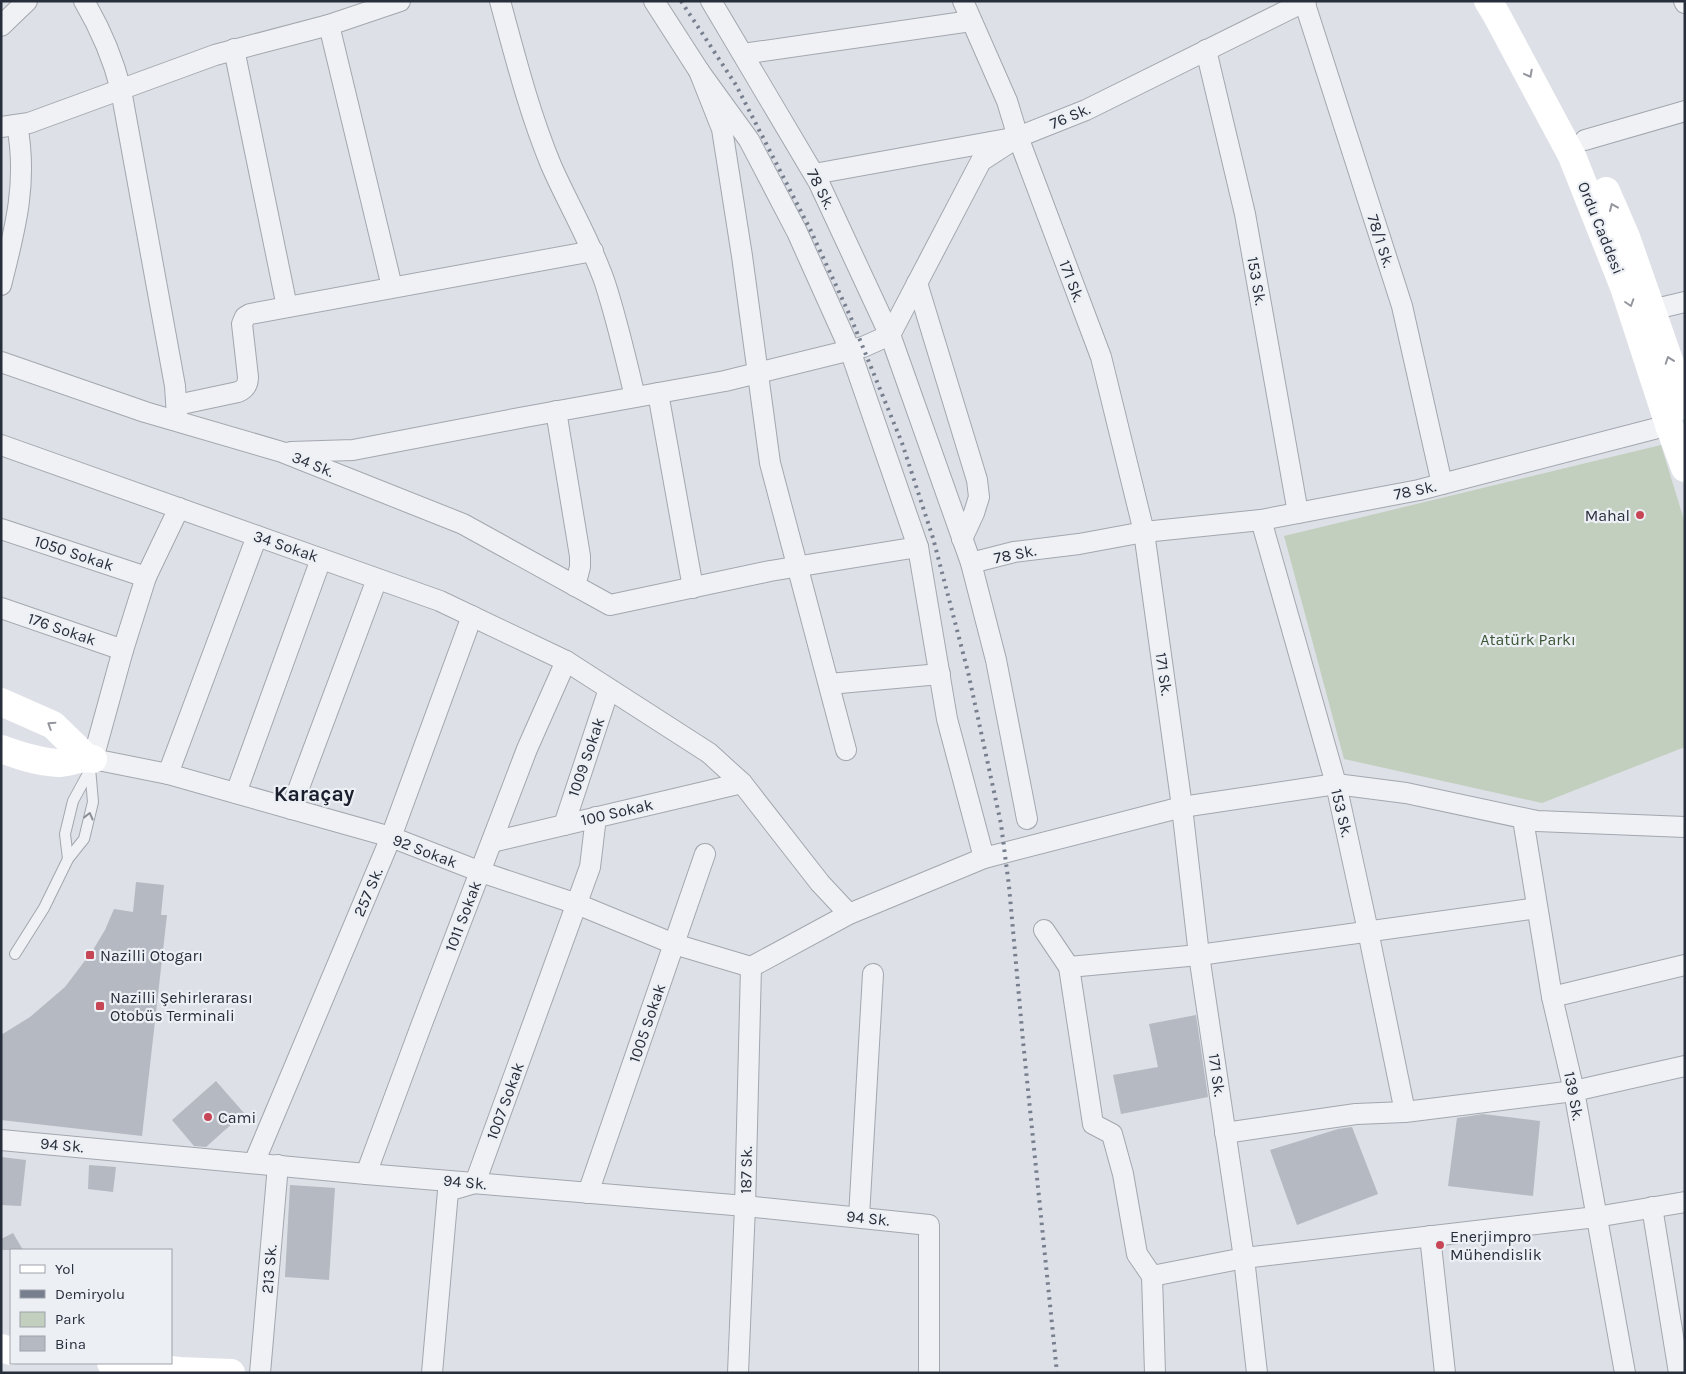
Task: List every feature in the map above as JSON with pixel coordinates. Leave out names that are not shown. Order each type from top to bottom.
[{"type":"main road","name":"Ordu Caddesi","points":[[1488,1],[1572,156],[1677,416]]},
{"type":"main road","name":"Ordu Caddesi","points":[[1509,1],[1584,140],[1626,238],[1651,310],[1677,416],[1685,468]]},
{"type":"main road","points":[[3,704],[53,725],[90,762]]},
{"type":"main road","points":[[1,749],[29,759],[59,763],[90,762]]},
{"type":"main road","points":[[119,1364],[179,1371],[231,1373]]},
{"type":"street","points":[[1,26],[26,1]]},
{"type":"street","points":[[84,1],[102,35],[121,90],[177,413],[245,388],[248,380],[242,324],[243,320],[250,314],[593,251]]},
{"type":"street","points":[[1,285],[16,226],[22,185],[22,155],[9,126],[29,123],[234,49],[329,25],[400,1]]},
{"type":"street","points":[[500,1],[528,104],[565,195],[593,251],[613,309],[635,397]]},
{"type":"street","points":[[654,1],[699,71],[749,140],[797,232],[850,350],[918,547],[947,719],[984,858]]},
{"type":"street","name":"78 Sk.","points":[[712,1],[814,174],[890,335],[971,564],[1014,552],[1079,544],[1144,532],[1261,520],[1419,490],[1677,416]]},
{"type":"street","name":"171 Sk.","points":[[963,1],[1006,101],[1101,357],[1144,532],[1182,808],[1199,955],[1244,1258],[1257,1373]]},
{"type":"street","name":"76 Sk.","points":[[814,174],[1018,137],[1086,110],[1305,2]]},
{"type":"street","name":"78/1 Sk.","points":[[1305,2],[1402,306],[1442,484]]},
{"type":"street","points":[[743,54],[970,21]]},
{"type":"street","points":[[329,25],[392,287]]},
{"type":"street","points":[[234,49],[287,307]]},
{"type":"street","name":"153 Sk.","points":[[1206,50],[1245,214],[1298,513]]},
{"type":"street","points":[[699,71],[722,129],[770,463],[846,750]]},
{"type":"street","points":[[1584,140],[1685,112]]},
{"type":"street","points":[[282,452],[353,450],[725,381],[863,347],[890,335],[980,161],[1018,137]]},
{"type":"street","points":[[917,283],[977,480],[979,497],[962,539]]},
{"type":"street","points":[[1651,310],[1685,302]]},
{"type":"street","name":"34 Sk.","points":[[1,362],[145,412],[177,413],[282,452],[463,524],[610,605],[693,588]]},
{"type":"street","points":[[658,393],[693,588],[798,567],[918,547]]},
{"type":"street","points":[[556,411],[580,556],[580,567],[575,586]]},
{"type":"street","name":"34 Sokak","points":[[1,445],[440,601],[566,661],[709,753],[742,783],[820,883],[849,914]]},
{"type":"street","points":[[90,762],[146,577],[179,508]]},
{"type":"street","name":"153 Sk.","points":[[1261,520],[1336,784],[1405,1112]]},
{"type":"street","name":"1050 Sokak","points":[[1,529],[146,577]]},
{"type":"street","points":[[168,774],[257,536]]},
{"type":"street","points":[[236,793],[321,559]]},
{"type":"street","points":[[971,564],[996,660],[1027,820]]},
{"type":"street","points":[[291,809],[377,579]]},
{"type":"street","name":"176 Sokak","points":[[1,608],[123,650]]},
{"type":"street","name":"257 Sk.","points":[[254,1163],[391,837],[472,616]]},
{"type":"street","name":"1011 Sokak","points":[[366,1174],[527,749],[566,661]]},
{"type":"street","points":[[829,684],[940,674]]},
{"type":"street","name":"1009 Sokak","points":[[564,825],[609,689]]},
{"type":"street","name":"92 Sokak","points":[[90,762],[168,774],[391,837],[481,872],[577,904],[674,944],[751,967]]},
{"type":"street","name":"100 Sokak","points":[[492,842],[742,783]]},
{"type":"street","points":[[751,967],[849,914],[984,858],[1182,808],[1336,784],[1406,794],[1537,822],[1678,826]]},
{"type":"street","name":"1007 Sokak","points":[[475,1183],[590,867],[596,817]]},
{"type":"street","name":"139 Sk.","points":[[1523,819],[1552,997],[1574,1091],[1625,1373]]},
{"type":"street","name":"1005 Sokak","points":[[588,1193],[705,854]]},
{"type":"street","points":[[1069,967],[1199,955],[1538,908]]},
{"type":"street","points":[[1044,930],[1069,967],[1093,1124],[1112,1134],[1123,1174],[1137,1254],[1152,1276],[1155,1373]]},
{"type":"street","points":[[1552,997],[1685,965]]},
{"type":"street","name":"187 Sk.","points":[[738,1373],[745,1206],[751,967]]},
{"type":"street","points":[[859,1217],[873,974]]},
{"type":"street","points":[[1225,1133],[1356,1114],[1405,1112],[1574,1091],[1685,1066]]},
{"type":"street","name":"94 Sk.","points":[[1,1140],[366,1174],[745,1206],[929,1225],[929,1373]]},
{"type":"street","name":"213 Sk.","points":[[260,1373],[278,1165]]},
{"type":"street","points":[[432,1373],[448,1190],[475,1183]]},
{"type":"street","points":[[1152,1276],[1244,1258],[1596,1217],[1685,1202]]},
{"type":"street","points":[[1652,1207],[1679,1373]]},
{"type":"street","points":[[1430,1236],[1445,1373]]},
{"type":"lane","points":[[68,859],[65,834],[73,801],[90,762]]},
{"type":"lane","points":[[15,954],[44,908],[68,859],[84,839],[93,802],[90,762]]},
{"type":"green space","name":"Atatürk Parkı","points":[[1661,445],[1685,523],[1685,747],[1542,803],[1344,759],[1284,536]]},
{"type":"building","name":"Nazilli Şehirlerarası Otobüs Terminali","points":[[136,882],[164,885],[161,915],[167,915],[142,1136],[1,1120],[1,1035],[30,1017],[65,987],[93,950],[105,930],[114,909],[133,912]]},
{"type":"building","points":[[1196,1015],[1208,1097],[1121,1114],[1113,1075],[1158,1067],[1149,1024]]},
{"type":"building","name":"Cami","points":[[216,1081],[244,1113],[206,1147],[194,1146],[172,1120]]},
{"type":"building","points":[[1483,1114],[1540,1121],[1533,1196],[1448,1186],[1457,1118]]},
{"type":"building","points":[[1352,1127],[1378,1194],[1297,1225],[1270,1150],[1338,1129]]},
{"type":"building","points":[[1,1157],[26,1160],[21,1206],[1,1205]]},
{"type":"building","points":[[89,1165],[116,1167],[113,1192],[88,1189]]},
{"type":"building","points":[[290,1185],[335,1188],[329,1280],[285,1277]]},
{"type":"building","points":[[13,1233],[22,1249],[1,1250],[1,1239]]},
{"type":"railway","points":[[681,1],[736,85],[810,229],[851,318],[902,443],[933,538],[968,672],[1001,824],[1009,886],[1057,1373]]},
{"type":"place","name":"Mahal","points":[[1640,515]]},
{"type":"place","name":"Nazilli Otogarı","points":[[90,955]]},
{"type":"place","name":"Nazilli Şehirlerarası Otobüs Terminali","points":[[100,1006]]},
{"type":"place","name":"Cami","points":[[208,1117]]},
{"type":"place","name":"Enerjimpro Mühendislik","points":[[1440,1245]]},
{"type":"district","name":"Karaçay","points":[[314,794]]}]
